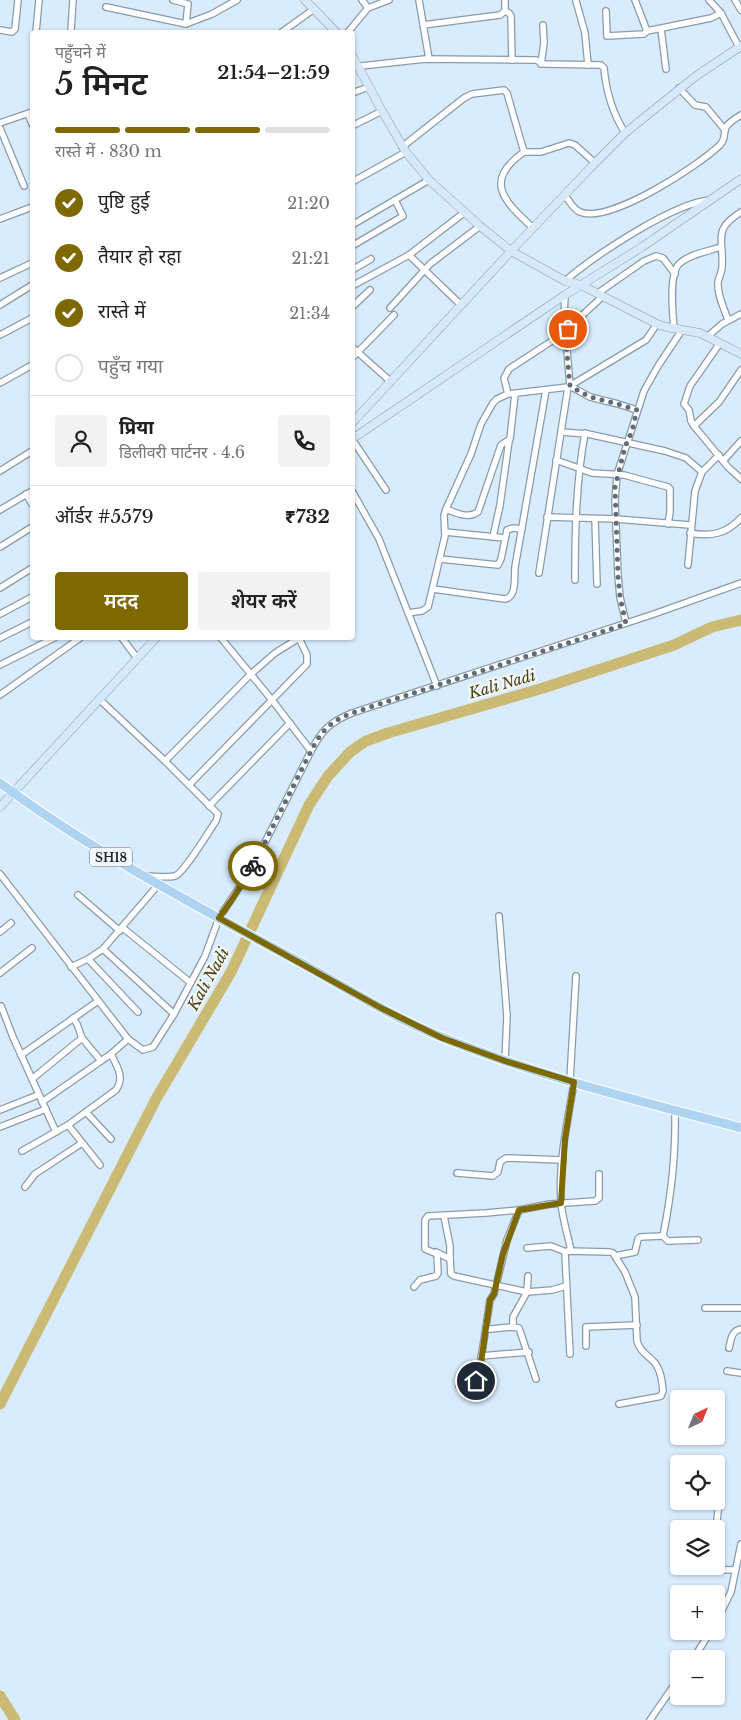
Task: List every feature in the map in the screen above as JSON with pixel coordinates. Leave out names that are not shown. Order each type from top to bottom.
[{"type":"main road","name":"SH18","points":[[0,783],[81,839],[142,876],[381,1008],[442,1038],[505,1061],[741,1128]]},
{"type":"street","points":[[0,30],[12,32],[15,29],[18,0]]},
{"type":"street","points":[[36,30],[39,0]]},
{"type":"street","points":[[71,30],[72,0]]},
{"type":"street","points":[[173,0],[188,4],[186,24]]},
{"type":"street","points":[[106,7],[186,24],[212,14],[237,0]]},
{"type":"street","points":[[305,0],[334,30]]},
{"type":"street","points":[[362,0],[368,8]]},
{"type":"street","points":[[350,30],[368,8],[389,0]]},
{"type":"street","points":[[419,0],[429,59]]},
{"type":"street","points":[[505,0],[505,11]]},
{"type":"street","points":[[635,0],[647,31]]},
{"type":"street","points":[[355,420],[594,163],[625,133],[680,88],[740,46],[721,14],[709,0]]},
{"type":"street","points":[[735,0],[741,10]]},
{"type":"street","points":[[576,1],[585,33],[588,65]]},
{"type":"street","points":[[285,30],[314,10]]},
{"type":"street","points":[[423,25],[500,15],[505,11]]},
{"type":"street","points":[[505,11],[511,16],[512,60]]},
{"type":"street","points":[[606,11],[607,36],[644,34],[647,31],[711,18],[721,14]]},
{"type":"street","points":[[541,64],[544,25]]},
{"type":"street","points":[[661,28],[666,69]]},
{"type":"street","points":[[625,133],[615,118],[609,99],[604,67],[601,65],[541,64],[536,60],[429,59],[356,67],[404,150],[429,180],[511,251],[564,280],[581,285],[657,324],[691,331],[741,354]]},
{"type":"street","points":[[355,92],[369,87]]},
{"type":"street","points":[[680,88],[695,105],[706,107],[725,130]]},
{"type":"street","points":[[355,180],[404,150],[464,98],[472,94],[504,90],[507,93],[524,152]]},
{"type":"street","points":[[355,124],[382,111]]},
{"type":"street","points":[[0,123],[30,113]]},
{"type":"street","points":[[565,195],[572,206],[582,213],[612,209],[631,202],[679,175],[718,146],[724,139],[725,130],[730,123],[741,115]]},
{"type":"street","points":[[0,128],[24,186]]},
{"type":"street","points":[[533,228],[509,205],[502,189],[501,179],[503,173],[515,158],[524,152],[541,152],[569,143],[575,145],[594,163]]},
{"type":"street","points":[[355,437],[581,285],[642,247],[741,179]]},
{"type":"street","points":[[355,223],[429,180]]},
{"type":"street","points":[[355,244],[403,216],[395,200]]},
{"type":"street","points":[[564,280],[594,258],[642,229],[696,201],[711,200]]},
{"type":"street","points":[[0,226],[0,219],[30,208]]},
{"type":"street","points":[[355,284],[409,255],[465,212]]},
{"type":"street","points":[[728,320],[721,302],[718,286],[722,266],[721,235],[726,224],[741,212]]},
{"type":"street","points":[[390,308],[425,270],[480,226]]},
{"type":"street","points":[[626,624],[620,597],[615,500],[617,475],[637,410],[649,382],[678,329],[672,292],[678,265],[682,261],[721,247]]},
{"type":"street","points":[[409,255],[461,305]]},
{"type":"street","points":[[493,537],[500,505],[512,422],[511,394],[504,378],[509,369],[558,338],[600,294],[644,261],[656,256],[662,258],[675,274]]},
{"type":"street","points":[[355,268],[371,259]]},
{"type":"street","points":[[0,278],[30,264]]},
{"type":"street","points":[[0,305],[30,286]]},
{"type":"street","points":[[355,305],[370,290]]},
{"type":"street","points":[[539,573],[546,517],[568,386],[564,315],[566,295]]},
{"type":"street","points":[[707,337],[716,328],[741,314]]},
{"type":"street","points":[[355,355],[394,315]]},
{"type":"street","points":[[0,335],[30,319]]},
{"type":"street","points":[[408,613],[426,609],[440,559],[445,532],[444,515],[446,509],[468,461],[481,424],[497,398],[511,394],[568,386],[646,340],[657,324]]},
{"type":"street","points":[[720,343],[690,386],[684,404],[689,410],[694,426],[723,461],[741,479]]},
{"type":"street","points":[[355,350],[390,381]]},
{"type":"street","points":[[0,383],[30,366]]},
{"type":"street","points":[[694,426],[719,402],[741,370]]},
{"type":"street","points":[[568,386],[590,397],[637,410]]},
{"type":"street","points":[[433,589],[505,599],[511,597],[546,390]]},
{"type":"street","points":[[560,432],[585,433],[681,456],[702,472]]},
{"type":"street","points":[[575,580],[575,518],[579,468],[585,433]]},
{"type":"street","points":[[723,461],[741,440]]},
{"type":"street","points":[[446,509],[466,515],[478,512],[501,445],[509,441]]},
{"type":"street","points":[[355,444],[386,490]]},
{"type":"street","points":[[0,471],[30,452]]},
{"type":"street","points":[[688,565],[692,501],[702,472],[719,455]]},
{"type":"street","points":[[556,460],[592,473],[617,475],[663,485],[670,489],[668,524]]},
{"type":"street","points":[[0,510],[30,492]]},
{"type":"street","points":[[26,494],[30,501]]},
{"type":"street","points":[[355,496],[379,539],[438,686]]},
{"type":"street","points":[[546,517],[690,525]]},
{"type":"street","points":[[690,533],[702,535],[719,534],[725,532],[741,518]]},
{"type":"street","points":[[595,519],[596,584]]},
{"type":"street","points":[[0,547],[30,528]]},
{"type":"street","points":[[440,559],[498,565],[507,530],[509,528],[522,529]]},
{"type":"street","points":[[445,532],[505,538]]},
{"type":"street","points":[[0,588],[30,569]]},
{"type":"street","points":[[0,874],[128,1039],[143,1050],[148,1050],[158,1041],[174,1014],[231,902],[252,868],[319,736],[331,723],[337,719],[626,624],[741,583]]},
{"type":"street","points":[[0,614],[30,598]]},
{"type":"street","points":[[0,638],[30,623]]},
{"type":"street","points":[[0,665],[50,640]]},
{"type":"street","points":[[0,695],[77,640]]},
{"type":"street","points":[[124,640],[137,658]]},
{"type":"street","points":[[0,807],[154,640]]},
{"type":"street","points":[[224,640],[311,751]]},
{"type":"street","points":[[285,640],[286,644]]},
{"type":"street","points":[[165,761],[251,674],[286,644],[295,640]]},
{"type":"street","points":[[189,785],[307,664],[307,655],[300,640]]},
{"type":"street","points":[[99,700],[165,761],[218,814],[218,818],[182,871],[174,876],[142,876]]},
{"type":"street","points":[[209,806],[290,723]]},
{"type":"street","points":[[71,967],[103,949],[158,885]]},
{"type":"street","points":[[78,895],[191,983]]},
{"type":"street","points":[[499,916],[507,1016],[505,1061]]},
{"type":"street","points":[[0,932],[10,923]]},
{"type":"street","points":[[0,973],[32,948]]},
{"type":"street","points":[[103,949],[174,1014]]},
{"type":"street","points":[[88,959],[138,1012]]},
{"type":"street","points":[[570,1354],[566,1286],[568,1251],[561,1203],[563,1160],[572,1081],[576,976]]},
{"type":"street","points":[[21,1055],[98,1001]]},
{"type":"street","points":[[1,1006],[38,1095],[56,1132]]},
{"type":"street","points":[[73,1018],[82,1038],[101,1061]]},
{"type":"street","points":[[32,1079],[82,1038]]},
{"type":"street","points":[[42,1102],[101,1061],[128,1039]]},
{"type":"street","points":[[22,1152],[68,1125],[110,1096],[120,1084],[121,1077],[113,1052]]},
{"type":"street","points":[[0,1110],[38,1095]]},
{"type":"street","points":[[0,1127],[46,1110]]},
{"type":"street","points":[[675,1110],[675,1159],[664,1236],[668,1241],[698,1240]]},
{"type":"street","points":[[86,1112],[111,1140]]},
{"type":"street","points":[[68,1125],[100,1165]]},
{"type":"street","points":[[25,1187],[35,1174],[82,1143]]},
{"type":"street","points":[[457,1173],[493,1176],[498,1172],[500,1162],[506,1158],[563,1160]]},
{"type":"street","points":[[450,1259],[436,1252],[428,1251],[425,1248],[425,1220],[428,1216],[519,1210],[561,1203],[597,1201],[599,1174]]},
{"type":"street","points":[[459,1386],[478,1379],[490,1300],[497,1284],[507,1240],[519,1210]]},
{"type":"street","points":[[444,1216],[450,1246],[452,1275],[527,1292],[552,1290],[566,1286]]},
{"type":"street","points":[[615,1256],[635,1252],[640,1237],[664,1236]]},
{"type":"street","points":[[527,1248],[550,1246],[568,1251],[606,1251],[613,1253],[625,1272],[635,1297],[639,1348],[656,1364],[664,1391],[661,1396],[620,1404]]},
{"type":"street","points":[[414,1286],[420,1280],[437,1274],[436,1252]]},
{"type":"street","points":[[513,1327],[513,1317],[527,1292],[528,1276]]},
{"type":"street","points":[[705,1308],[741,1308]]},
{"type":"street","points":[[586,1346],[586,1327],[636,1325]]},
{"type":"street","points":[[486,1329],[519,1328],[536,1379]]},
{"type":"street","points":[[729,1348],[733,1333],[741,1329]]},
{"type":"street","points":[[482,1356],[528,1352]]},
{"type":"street","points":[[727,1371],[741,1373]]},
{"type":"street","points":[[725,1604],[731,1592],[741,1544]]},
{"type":"street","points":[[725,1569],[736,1570]]},
{"type":"street","points":[[650,1720],[670,1691]]},
{"type":"waterway","name":"Kali Nadi","points":[[0,1404],[156,1099],[231,972],[309,805],[328,776],[350,752],[366,741],[388,733],[540,689],[674,645],[712,627],[741,620]]},
{"type":"waterway","name":"Kali Nadi","points":[[0,1696],[15,1720]]},
{"type":"way so far","points":[[253,866],[319,736],[337,719],[626,624],[618,576],[615,487],[637,410],[608,401],[598,400],[574,390],[570,386],[565,331],[568,329]]},
{"type":"route","points":[[253,866],[219,918],[381,1008],[442,1038],[505,1061],[574,1082],[565,1139],[561,1203],[519,1210],[507,1240],[494,1294],[490,1300],[479,1376],[476,1381]]}]
